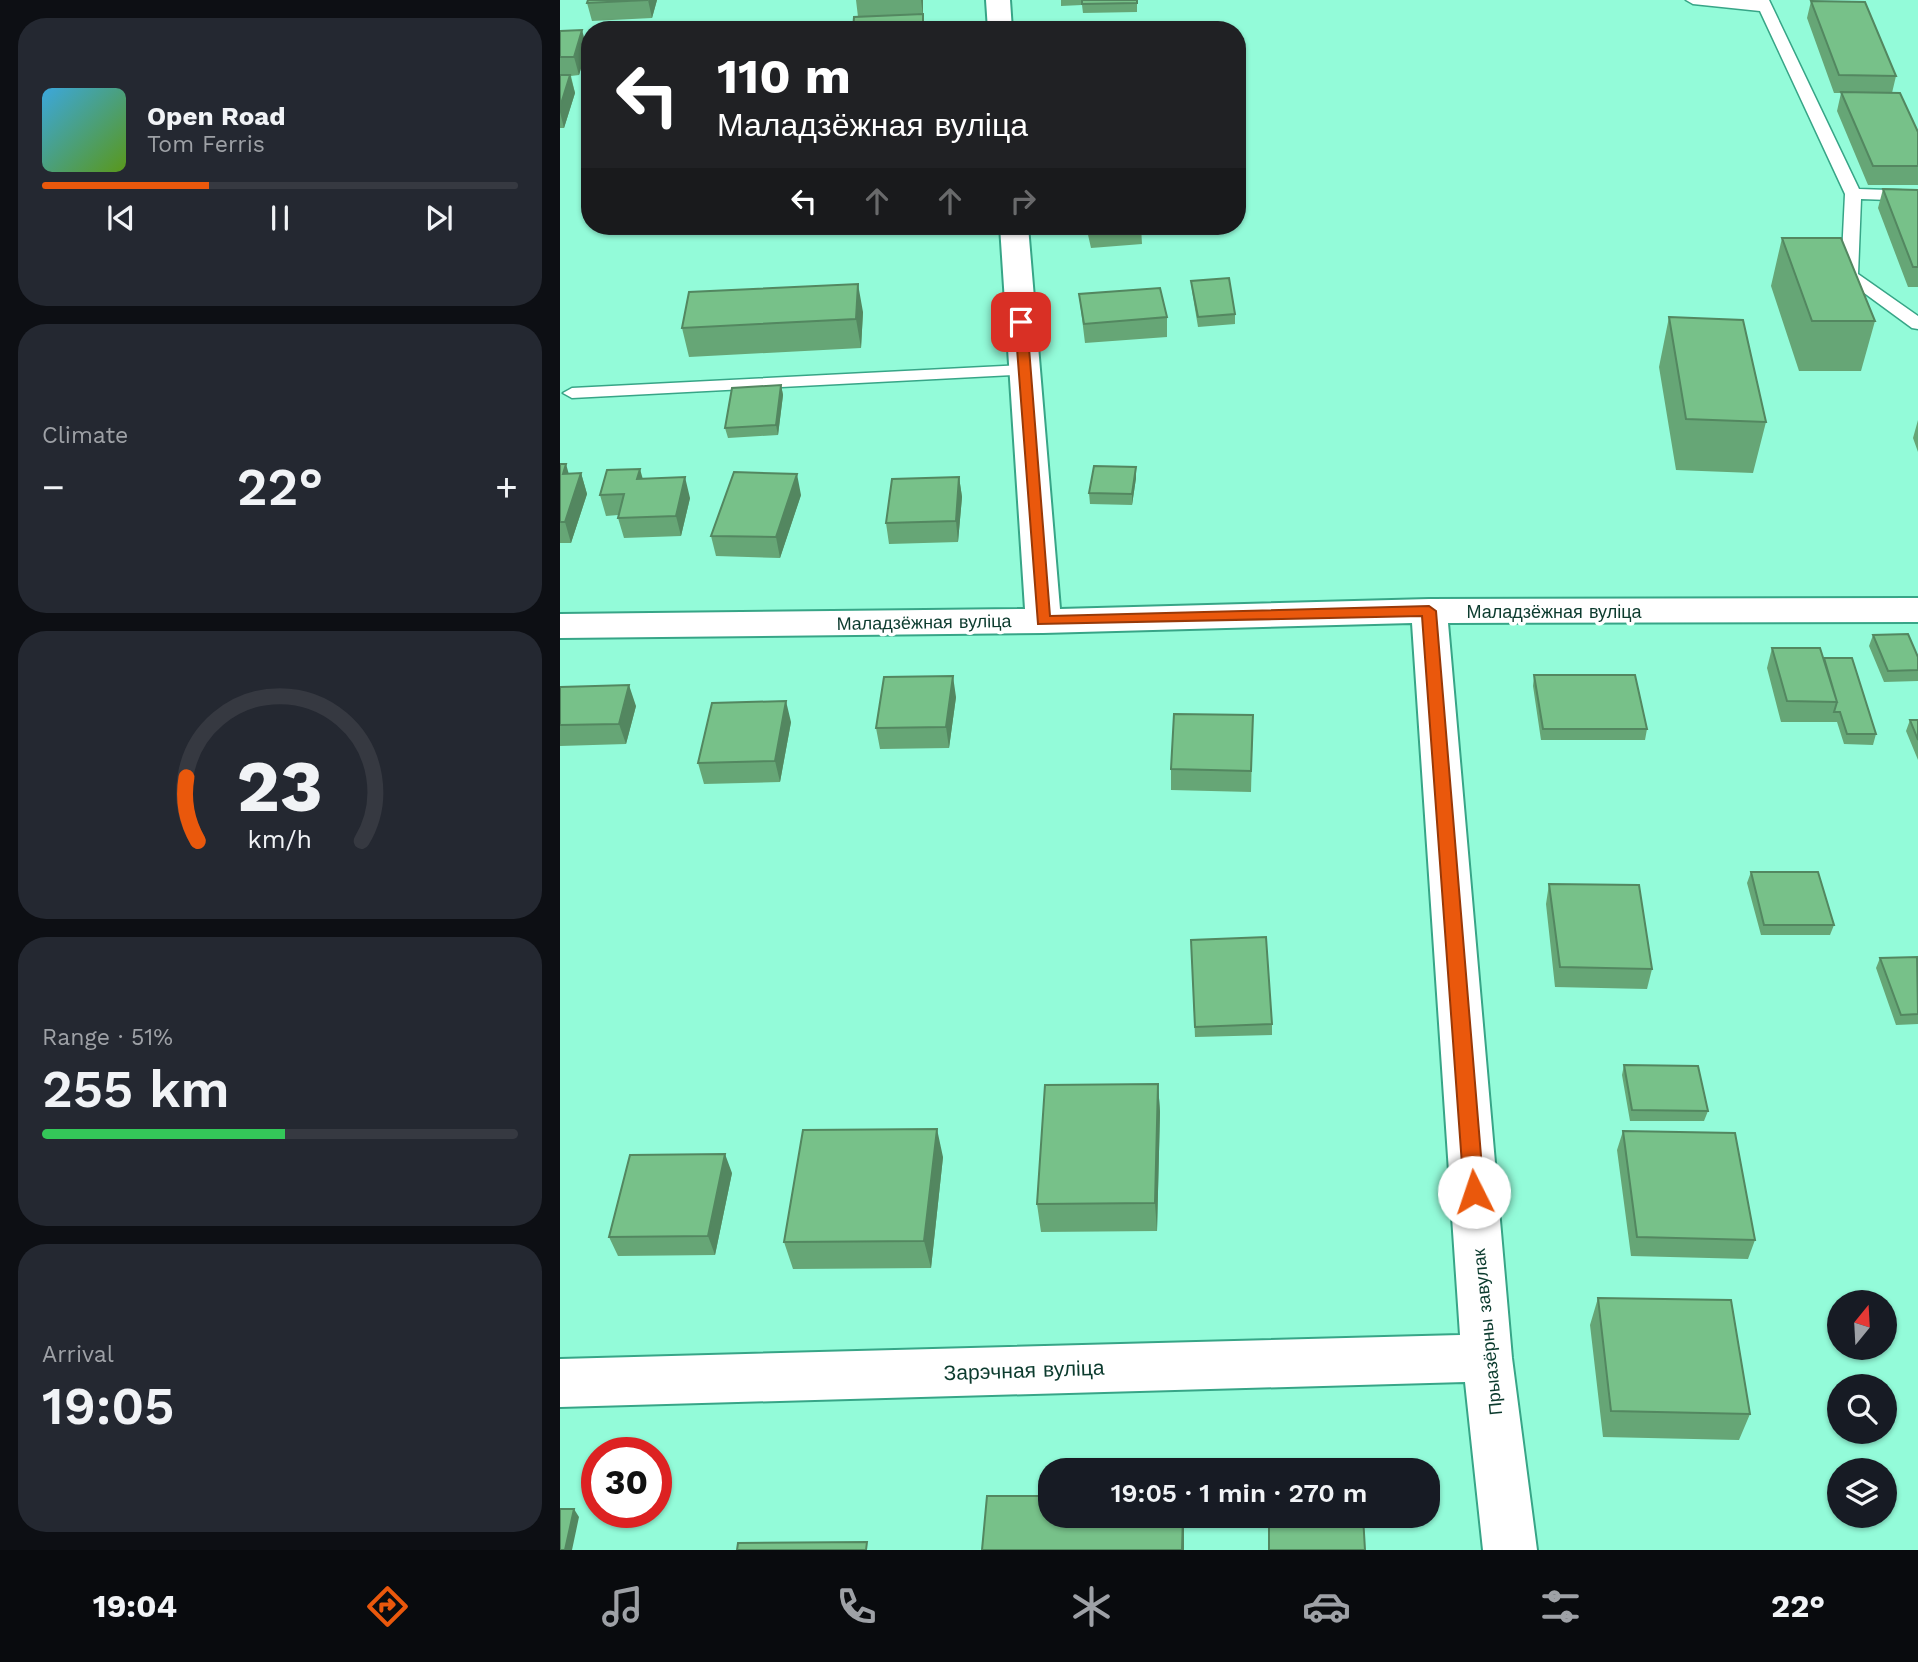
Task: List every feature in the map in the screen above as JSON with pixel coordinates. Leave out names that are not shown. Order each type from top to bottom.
[{"type":"street","points":[[998,0],[999,21]]},
{"type":"street","points":[[1015,235],[1043,621]]},
{"type":"street","name":"Маладзёжная вуліца","points":[[560,626],[1043,621],[1429,611],[1918,610]]},
{"type":"street","name":"Прыазёрны завулак","points":[[1429,611],[1487,1358],[1510,1550]]},
{"type":"street","name":"Зарэчная вуліца","points":[[560,1383],[1487,1358]]},
{"type":"lane","points":[[1693,0],[1764,4],[1853,194],[1849,276],[1918,324]]},
{"type":"lane","points":[[1853,194],[1918,196]]},
{"type":"lane","points":[[572,393],[1025,370]]},
{"type":"building","points":[[588,0],[648,0],[587,3]]},
{"type":"building","points":[[1082,0],[1137,0],[1137,3],[1082,4]]},
{"type":"building","points":[[1811,1],[1865,2],[1896,76],[1839,75]]},
{"type":"building","points":[[923,14],[923,21],[854,21],[854,17]]},
{"type":"building","points":[[581,30],[574,57],[560,57],[560,31]]},
{"type":"building","points":[[560,75],[570,75],[560,107]]},
{"type":"building","points":[[1841,92],[1900,93],[1918,132],[1918,166],[1873,166]]},
{"type":"building","points":[[1883,189],[1918,190],[1918,267],[1913,267]]},
{"type":"building","points":[[1782,238],[1841,238],[1875,321],[1812,321]]},
{"type":"building","points":[[1229,278],[1235,314],[1198,317],[1191,281]]},
{"type":"building","points":[[858,284],[856,319],[682,328],[689,292]]},
{"type":"building","points":[[1160,288],[1167,317],[1084,324],[1079,294]]},
{"type":"building","points":[[1669,317],[1743,320],[1766,422],[1686,419]]},
{"type":"building","points":[[781,385],[776,425],[725,428],[732,388]]},
{"type":"building","points":[[560,464],[566,464],[563,474],[581,473],[565,522],[560,522]]},
{"type":"building","points":[[1094,466],[1136,467],[1132,494],[1089,493]]},
{"type":"building","points":[[640,469],[637,479],[685,477],[676,516],[618,518],[624,494],[600,495],[607,470]]},
{"type":"building","points":[[734,472],[797,474],[776,537],[711,536]]},
{"type":"building","points":[[959,477],[956,521],[886,523],[892,479]]},
{"type":"building","points":[[1908,634],[1918,657],[1918,670],[1888,671],[1873,635]]},
{"type":"building","points":[[1772,648],[1820,648],[1837,702],[1787,701]]},
{"type":"building","points":[[1824,658],[1852,658],[1876,734],[1847,734],[1840,712],[1834,712],[1837,702]]},
{"type":"building","points":[[1534,675],[1635,675],[1647,729],[1543,729]]},
{"type":"building","points":[[953,676],[946,727],[876,728],[884,677]]},
{"type":"building","points":[[629,685],[619,724],[560,725],[560,687]]},
{"type":"building","points":[[786,701],[775,761],[698,763],[712,703]]},
{"type":"building","points":[[1174,714],[1253,715],[1251,771],[1171,769]]},
{"type":"building","points":[[1910,720],[1918,720],[1918,740]]},
{"type":"building","points":[[1751,872],[1818,872],[1834,925],[1764,925]]},
{"type":"building","points":[[1549,884],[1639,885],[1652,969],[1560,967]]},
{"type":"building","points":[[1266,937],[1272,1024],[1195,1027],[1191,940]]},
{"type":"building","points":[[1917,957],[1918,1014],[1901,1015],[1880,958]]},
{"type":"building","points":[[1624,1065],[1698,1066],[1708,1111],[1632,1110]]},
{"type":"building","points":[[1158,1084],[1155,1203],[1037,1204],[1045,1085]]},
{"type":"building","points":[[937,1129],[924,1241],[784,1242],[803,1130]]},
{"type":"building","points":[[1623,1131],[1735,1133],[1755,1240],[1637,1237]]},
{"type":"building","points":[[725,1154],[708,1236],[609,1237],[630,1155]]},
{"type":"building","points":[[1598,1298],[1731,1300],[1750,1414],[1611,1411]]},
{"type":"building","points":[[987,1496],[1038,1496],[1038,1528],[1183,1528],[1182,1550],[982,1550]]},
{"type":"building","points":[[560,1509],[574,1509],[565,1550],[560,1550]]},
{"type":"building","points":[[1269,1528],[1364,1528],[1365,1550],[1269,1550]]},
{"type":"building","points":[[867,1542],[866,1550],[737,1550],[738,1543]]},
{"type":"route","points":[[1021,322],[1043,621],[1429,611],[1474,1192]]}]
